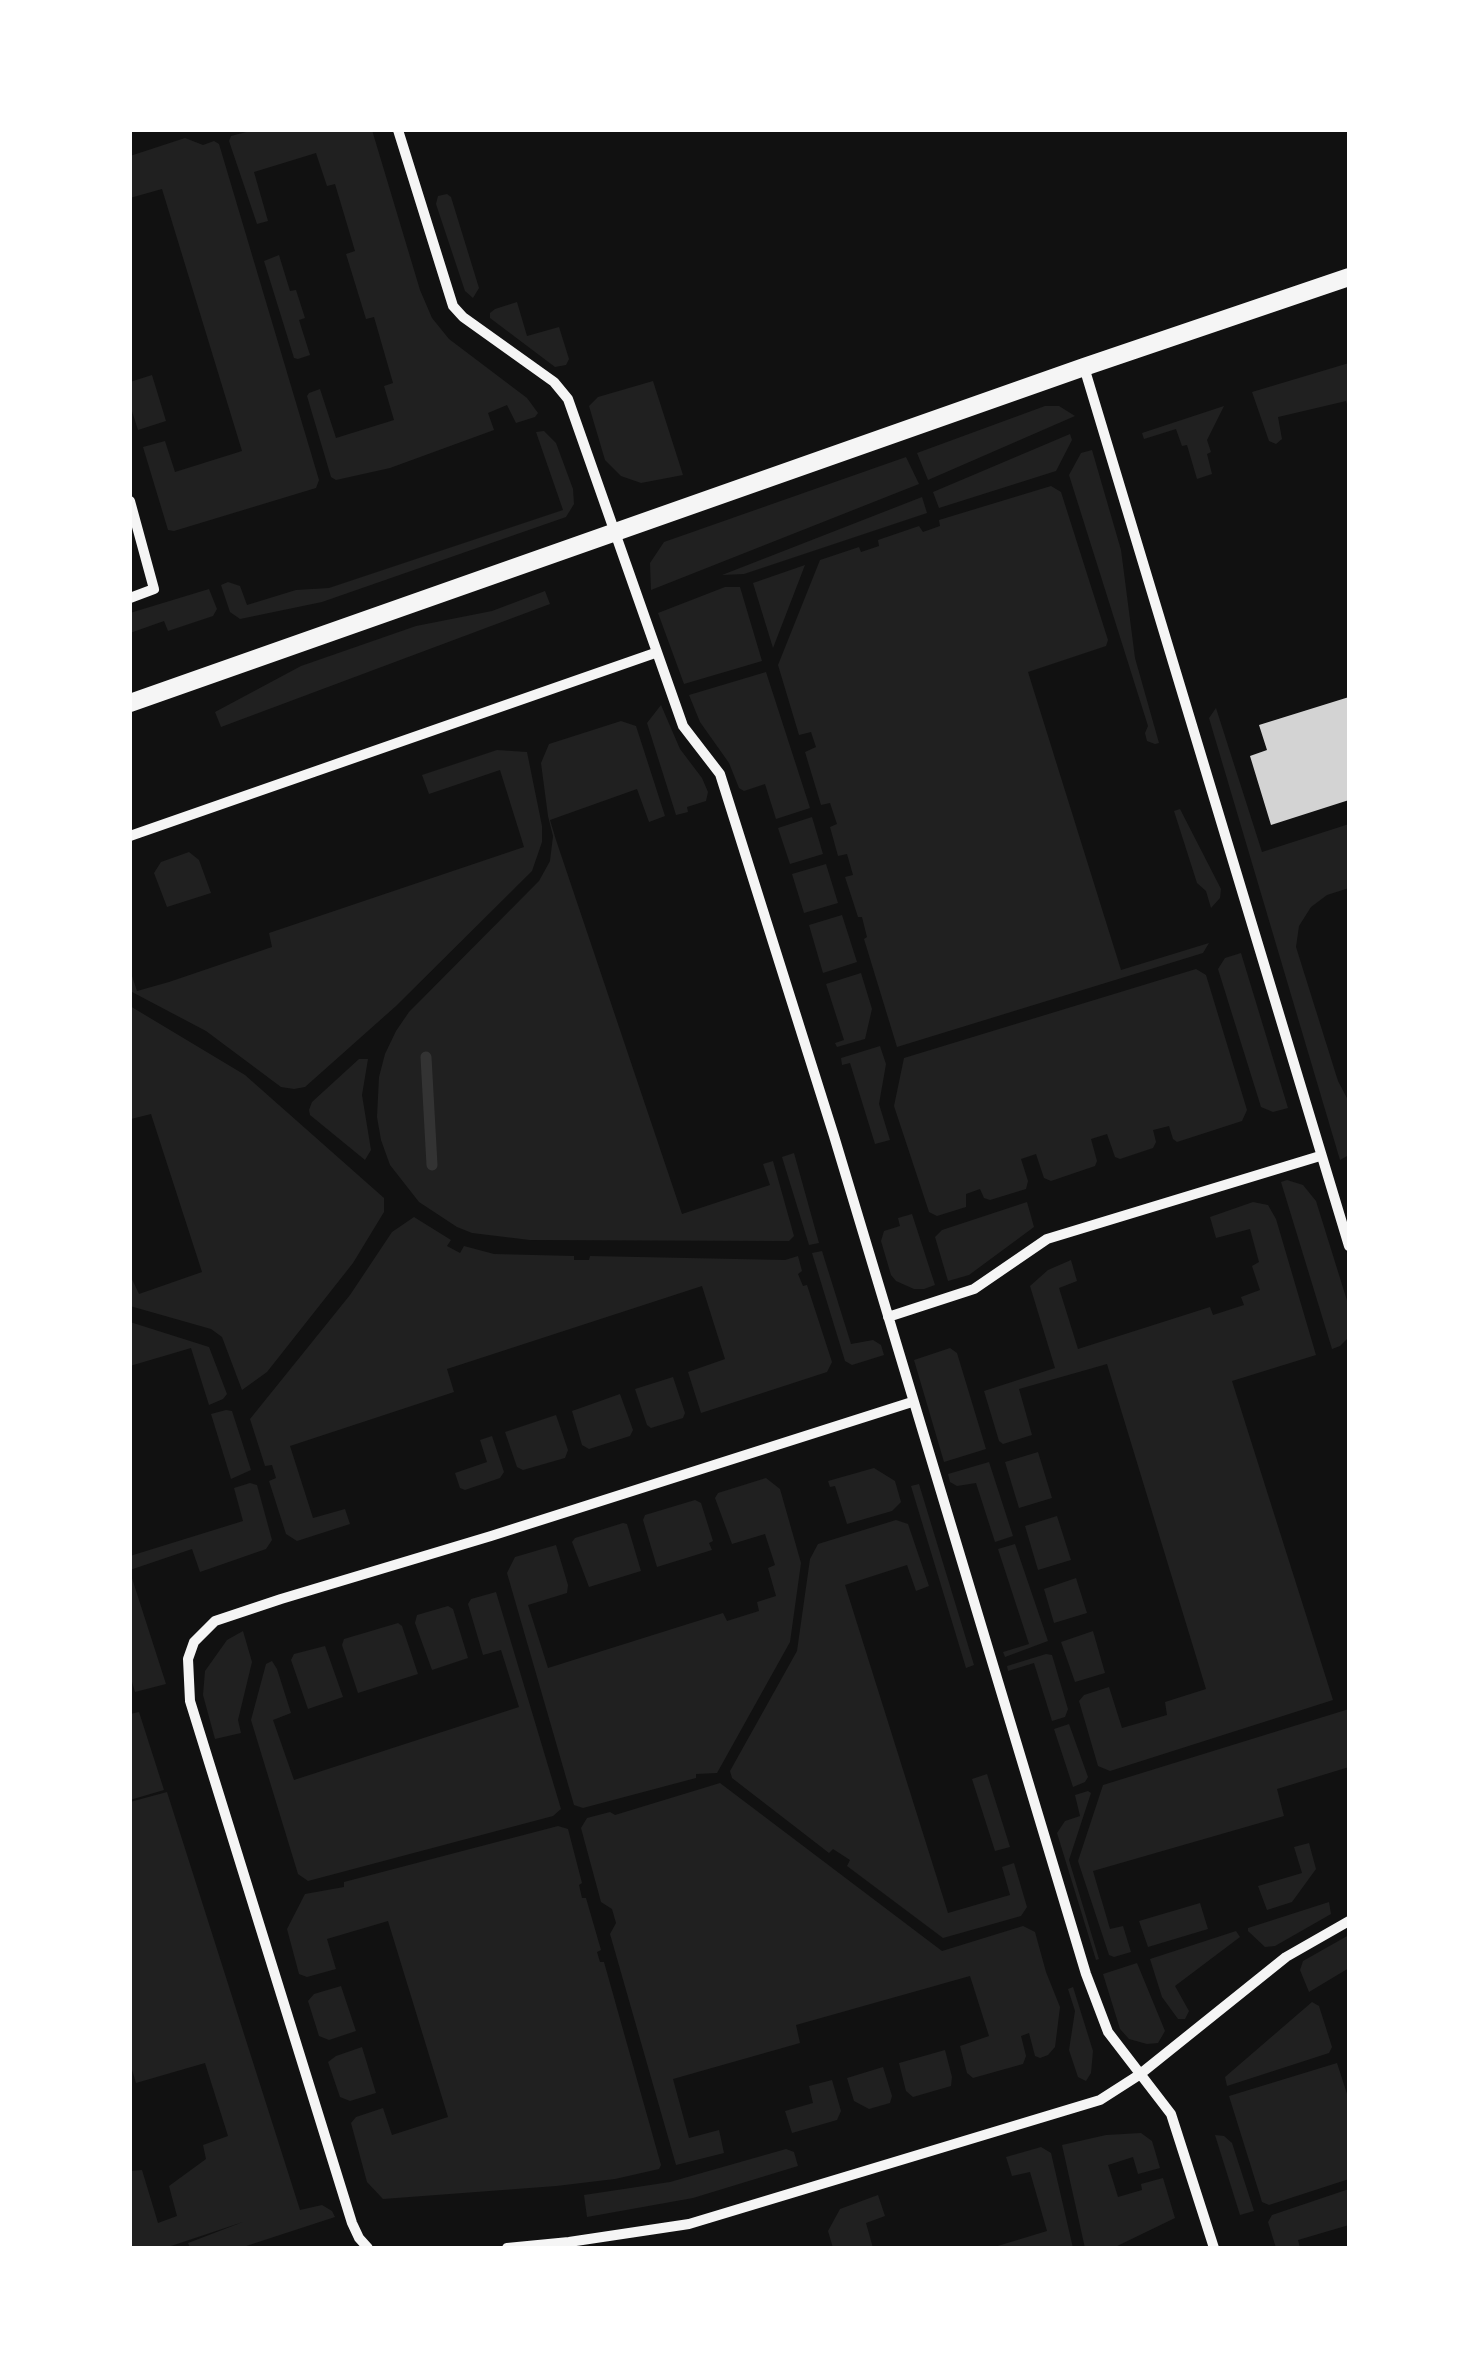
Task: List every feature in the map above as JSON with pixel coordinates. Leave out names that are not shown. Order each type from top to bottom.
[{"type":"street","points":[[398,130],[449,299],[463,317],[564,393],[684,726],[720,774],[1086,1974],[1108,2032],[1170,2114],[1214,2248]]},
{"type":"street","points":[[130,703],[1084,366],[1349,277]]},
{"type":"street","points":[[1084,366],[1349,1246]]},
{"type":"street","points":[[130,501],[154,589],[130,598]]},
{"type":"street","points":[[130,836],[655,652]]},
{"type":"street","points":[[888,1317],[974,1289],[1047,1239],[1320,1156]]},
{"type":"street","points":[[368,2248],[352,2223],[200,1736],[188,1686],[188,1659],[194,1642],[215,1622],[265,1604],[912,1402]]},
{"type":"street","points":[[507,2248],[689,2224],[1100,2100],[1139,2075],[1286,1957],[1349,1921]]},
{"type":"shaded area","points":[[254,130],[372,130],[432,318],[449,339],[527,398],[538,413],[535,417],[516,423],[507,405],[488,413],[494,430],[390,468],[336,480],[331,477],[307,396],[320,389],[336,438],[394,420],[384,386],[393,383],[374,317],[366,319],[346,254],[355,251],[335,184],[327,186],[316,153],[254,172],[268,221],[257,224],[229,141],[231,136]]},
{"type":"shaded area","points":[[185,138],[203,145],[214,141],[219,144],[319,480],[316,488],[174,531],[168,530],[143,447],[165,441],[175,472],[242,451],[162,189],[130,198],[130,156]]},
{"type":"shaded area","points":[[447,194],[479,288],[473,298],[465,291],[436,204],[438,196]]},
{"type":"shaded area","points":[[279,255],[290,291],[296,290],[305,318],[299,320],[310,355],[298,359],[294,358],[264,261]]},
{"type":"shaded area","points":[[517,302],[527,336],[559,327],[569,359],[566,365],[555,367],[490,318],[495,309]]},
{"type":"shaded area","points":[[1349,363],[1349,410],[1346,401],[1278,417],[1282,439],[1276,444],[1269,441],[1252,392]]},
{"type":"shaded area","points":[[152,375],[166,421],[138,430],[130,405],[130,382]]},
{"type":"shaded area","points":[[653,381],[683,475],[641,483],[621,476],[605,460],[589,406],[598,397]]},
{"type":"shaded area","points":[[1045,406],[1059,406],[1075,416],[928,480],[917,453]]},
{"type":"shaded area","points":[[1224,406],[1207,440],[1212,474],[1197,479],[1187,445],[1182,446],[1176,429],[1144,439],[1142,433]]},
{"type":"shaded area","points":[[544,431],[556,443],[573,489],[574,504],[566,517],[322,602],[240,619],[230,612],[221,585],[228,582],[240,586],[247,605],[296,590],[329,588],[563,510],[536,432]]},
{"type":"shaded area","points":[[1070,434],[1072,440],[1056,471],[939,508],[933,492]]},
{"type":"shaded area","points":[[1092,450],[1121,550],[1135,658],[1159,743],[1155,744],[1147,741],[1148,726],[1069,475],[1081,453]]},
{"type":"shaded area","points":[[906,457],[919,484],[651,590],[650,563],[664,542]]},
{"type":"shaded area","points":[[1051,486],[1061,492],[1108,640],[1106,646],[1028,672],[1121,970],[1209,943],[1203,953],[897,1047],[864,939],[867,937],[862,917],[858,917],[845,877],[853,875],[847,854],[838,856],[830,827],[837,824],[830,803],[821,805],[805,752],[816,747],[811,732],[799,735],[778,665],[820,560],[859,547],[861,552],[879,546],[878,540],[919,526],[923,532],[940,526],[939,520]]},
{"type":"shaded area","points":[[922,497],[927,513],[744,574],[722,575]]},
{"type":"shaded area","points":[[805,565],[773,648],[753,583]]},
{"type":"shaded area","points":[[725,587],[740,587],[762,661],[684,684],[658,613]]},
{"type":"shaded area","points":[[209,589],[217,609],[213,616],[168,631],[164,621],[130,633],[130,613]]},
{"type":"shaded area","points":[[545,591],[550,604],[221,727],[215,712],[301,666],[416,626],[492,611]]},
{"type":"shaded area","points":[[766,672],[810,808],[776,819],[765,784],[744,791],[739,788],[729,763],[700,722],[689,695]]},
{"type":"shaded area","points":[[661,705],[680,749],[708,792],[706,801],[676,815],[647,723]]},
{"type":"shaded area","points":[[1216,708],[1262,852],[1349,824],[1349,888],[1327,895],[1311,907],[1299,926],[1296,947],[1338,1081],[1349,1102],[1349,1155],[1340,1160],[1209,718]]},
{"type":"shaded area","points":[[621,721],[636,726],[665,816],[649,822],[637,789],[550,820],[556,840],[682,1214],[770,1185],[763,1164],[773,1161],[794,1236],[789,1241],[530,1240],[472,1233],[419,1202],[390,1165],[381,1140],[377,1117],[379,1077],[396,1031],[409,1012],[539,881],[550,861],[553,836],[548,816],[541,763],[549,744]]},
{"type":"shaded area","points":[[497,750],[527,752],[542,826],[542,842],[532,871],[396,1006],[305,1087],[281,1087],[206,1031],[132,992],[130,970],[137,991],[169,982],[272,947],[269,933],[524,847],[500,770],[429,794],[422,775]]},
{"type":"shaded area","points":[[1180,809],[1221,889],[1220,898],[1211,908],[1206,891],[1197,883],[1174,811]]},
{"type":"shaded area","points":[[812,817],[823,854],[790,864],[778,828]]},
{"type":"shaded area","points":[[189,852],[199,860],[211,893],[167,907],[154,873],[161,862]]},
{"type":"shaded area","points":[[826,864],[838,903],[804,913],[792,874]]},
{"type":"shaded area","points":[[842,915],[857,962],[823,973],[809,925]]},
{"type":"shaded area","points":[[1241,953],[1288,1108],[1273,1112],[1261,1107],[1218,969],[1225,958]]},
{"type":"shaded area","points":[[1196,969],[1206,975],[1247,1110],[1242,1121],[1177,1142],[1169,1126],[1153,1130],[1153,1148],[1120,1159],[1115,1157],[1107,1134],[1091,1139],[1095,1166],[1051,1181],[1044,1178],[1036,1154],[1021,1159],[1028,1181],[1026,1189],[990,1200],[984,1198],[980,1189],[966,1194],[966,1207],[937,1216],[929,1212],[894,1106],[904,1058]]},
{"type":"shaded area","points":[[861,973],[872,1009],[865,1039],[837,1047],[835,1043],[844,1040],[826,984]]},
{"type":"shaded area","points":[[130,1006],[245,1075],[384,1198],[384,1212],[353,1263],[267,1372],[242,1390],[222,1337],[211,1329],[130,1306],[130,1275],[139,1294],[202,1272],[151,1114],[131,1119],[130,1116]]},
{"type":"shaded area","points":[[880,1046],[886,1064],[879,1104],[890,1140],[875,1144],[850,1063],[842,1065],[841,1058]]},
{"type":"shaded area","points":[[359,1059],[368,1059],[362,1095],[371,1150],[365,1160],[310,1115],[309,1110],[312,1102]]},
{"type":"shaded area","points":[[794,1153],[819,1243],[809,1245],[782,1157]]},
{"type":"shaded area","points":[[1281,1182],[1303,1185],[1316,1201],[1349,1307],[1349,1337],[1332,1349]]},
{"type":"shaded area","points":[[1027,1202],[1034,1227],[969,1275],[948,1281],[935,1237],[942,1230]]},
{"type":"shaded area","points":[[1253,1202],[1268,1205],[1276,1219],[1316,1355],[1232,1381],[1333,1700],[1110,1771],[1098,1766],[1079,1701],[1084,1695],[1109,1687],[1122,1728],[1167,1715],[1165,1702],[1206,1689],[1107,1364],[1019,1389],[1032,1435],[1003,1444],[984,1391],[1055,1368],[1030,1286],[1048,1270],[1071,1260],[1077,1281],[1059,1288],[1078,1349],[1210,1307],[1213,1315],[1244,1305],[1241,1297],[1260,1290],[1252,1266],[1259,1262],[1250,1229],[1216,1238],[1210,1217]]},
{"type":"shaded area","points":[[912,1214],[935,1285],[924,1289],[896,1281],[881,1241],[884,1231],[900,1226],[898,1218]]},
{"type":"shaded area","points":[[414,1217],[451,1240],[447,1246],[460,1253],[464,1246],[494,1254],[574,1256],[574,1260],[589,1260],[590,1256],[785,1260],[798,1256],[802,1271],[798,1274],[803,1286],[807,1285],[832,1362],[827,1372],[701,1413],[688,1372],[725,1359],[702,1286],[447,1369],[454,1392],[290,1446],[313,1518],[345,1509],[350,1524],[297,1541],[286,1534],[269,1481],[276,1478],[272,1465],[265,1466],[250,1419],[350,1295],[392,1232]]},
{"type":"shaded area","points":[[822,1251],[851,1344],[873,1340],[881,1345],[884,1355],[852,1365],[845,1361],[812,1253]]},
{"type":"shaded area","points":[[130,1322],[209,1347],[227,1394],[209,1405],[191,1348],[130,1366]]},
{"type":"shaded area","points":[[950,1348],[957,1353],[986,1449],[944,1462],[914,1360]]},
{"type":"shaded area","points":[[673,1377],[685,1413],[683,1418],[651,1428],[635,1389]]},
{"type":"shaded area","points":[[620,1394],[633,1430],[630,1436],[589,1449],[582,1445],[572,1411]]},
{"type":"shaded area","points":[[232,1411],[251,1470],[231,1479],[211,1414]]},
{"type":"shaded area","points":[[556,1415],[568,1450],[565,1458],[523,1470],[517,1467],[505,1432]]},
{"type":"shaded area","points":[[492,1436],[504,1472],[500,1478],[465,1490],[460,1488],[455,1473],[487,1462],[480,1440]]},
{"type":"shaded area","points":[[1038,1452],[1052,1498],[1019,1508],[1005,1462]]},
{"type":"shaded area","points":[[989,1462],[1013,1536],[995,1542],[976,1483],[957,1486],[950,1482],[948,1474]]},
{"type":"shaded area","points":[[874,1468],[895,1481],[901,1502],[892,1511],[847,1524],[835,1486],[830,1487],[828,1481]]},
{"type":"shaded area","points":[[766,1478],[780,1489],[801,1563],[790,1642],[717,1773],[696,1774],[696,1778],[583,1808],[574,1805],[507,1573],[515,1557],[556,1545],[568,1585],[567,1593],[528,1605],[548,1668],[723,1613],[727,1621],[759,1611],[757,1602],[776,1596],[768,1568],[775,1565],[765,1534],[732,1544],[715,1498],[718,1493]]},
{"type":"shaded area","points":[[919,1484],[974,1665],[966,1668],[911,1486]]},
{"type":"shaded area","points":[[257,1485],[272,1540],[266,1549],[200,1572],[192,1549],[130,1570],[130,1556],[243,1521],[234,1488]]},
{"type":"shaded area","points":[[695,1500],[701,1503],[713,1541],[709,1543],[712,1550],[657,1567],[643,1520],[645,1515]]},
{"type":"shaded area","points":[[1057,1516],[1071,1560],[1038,1570],[1025,1526]]},
{"type":"shaded area","points":[[896,1520],[908,1524],[929,1586],[916,1591],[907,1565],[845,1585],[948,1913],[1010,1895],[1002,1867],[1014,1863],[1027,1907],[1021,1916],[943,1938],[847,1866],[850,1860],[833,1849],[829,1853],[732,1778],[730,1771],[797,1651],[810,1559],[818,1544]]},
{"type":"shaded area","points":[[627,1524],[641,1571],[589,1587],[572,1542]]},
{"type":"shaded area","points":[[1015,1544],[1048,1641],[1005,1657],[1003,1652],[1029,1644],[998,1549]]},
{"type":"shaded area","points":[[130,1572],[166,1684],[135,1692],[130,1675]]},
{"type":"shaded area","points":[[1076,1578],[1087,1613],[1054,1623],[1044,1589]]},
{"type":"shaded area","points":[[496,1592],[561,1809],[553,1816],[308,1881],[298,1874],[251,1720],[266,1664],[272,1661],[277,1669],[291,1713],[273,1720],[294,1780],[519,1707],[501,1650],[483,1655],[468,1604],[471,1599]]},
{"type":"shaded area","points":[[448,1606],[453,1609],[468,1658],[432,1670],[415,1623],[417,1615]]},
{"type":"shaded area","points":[[398,1623],[418,1674],[358,1693],[342,1645],[344,1639]]},
{"type":"shaded area","points":[[243,1631],[252,1662],[238,1720],[241,1733],[215,1739],[203,1695],[205,1671],[227,1640]]},
{"type":"shaded area","points":[[1093,1631],[1105,1673],[1075,1682],[1061,1642]]},
{"type":"shaded area","points":[[325,1646],[343,1697],[308,1709],[291,1660],[294,1654]]},
{"type":"shaded area","points":[[1052,1655],[1068,1709],[1065,1717],[1052,1721],[1034,1663],[1008,1671],[1007,1666]]},
{"type":"shaded area","points":[[1349,1709],[1349,1767],[1277,1789],[1284,1816],[1093,1871],[1110,1929],[1123,1926],[1131,1952],[1109,1955],[1078,1861],[1103,1785]]},
{"type":"shaded area","points":[[139,1712],[164,1790],[130,1800],[130,1714]]},
{"type":"shaded area","points":[[1069,1724],[1088,1777],[1073,1787],[1054,1729]]},
{"type":"shaded area","points":[[987,1774],[1010,1847],[995,1851],[972,1779]]},
{"type":"shaded area","points":[[720,1783],[942,1951],[1023,1926],[1035,1932],[1060,2007],[1055,2047],[1048,2055],[1035,2056],[1029,2033],[1021,2036],[1026,2056],[1023,2064],[973,2078],[967,2073],[960,2046],[989,2036],[970,1976],[796,2025],[800,2043],[673,2079],[689,2138],[719,2130],[724,2153],[676,2165],[610,1934],[616,1923],[612,1909],[601,1902],[581,1828],[587,1818],[610,1812],[615,1815]]},
{"type":"shaded area","points":[[167,1792],[300,2210],[322,2205],[335,2217],[240,2248],[190,2248],[188,2243],[243,2222],[165,2248],[130,2248],[130,2171],[142,2170],[158,2223],[177,2216],[169,2186],[206,2159],[203,2145],[228,2136],[205,2063],[136,2083],[130,2063],[130,1802]]},
{"type":"shaded area","points":[[1091,1793],[1069,1860],[1099,1959],[1096,1960],[1057,1833],[1065,1821],[1080,1816],[1075,1795]]},
{"type":"shaded area","points":[[558,1826],[568,1829],[582,1898],[586,1898],[601,1950],[597,1952],[600,1962],[604,1962],[661,2165],[659,2169],[615,2179],[383,2199],[367,2182],[351,2123],[356,2117],[383,2108],[392,2135],[448,2117],[388,1921],[327,1939],[336,1969],[307,1977],[299,1974],[287,1929],[305,1894],[344,1887],[344,1882]]},
{"type":"shaded area","points":[[1309,1843],[1316,1869],[1292,1902],[1267,1910],[1258,1886],[1302,1873],[1294,1847]]},
{"type":"shaded area","points":[[1329,1902],[1331,1914],[1275,1946],[1265,1947],[1248,1931],[1248,1928]]},
{"type":"shaded area","points":[[1200,1903],[1208,1929],[1148,1947],[1139,1921]]},
{"type":"shaded area","points":[[1236,1931],[1240,1937],[1175,1986],[1189,2011],[1185,2019],[1178,2019],[1162,1997],[1150,1959]]},
{"type":"shaded area","points":[[1349,1935],[1349,1968],[1309,1992],[1300,1970],[1303,1961]]},
{"type":"shaded area","points":[[1137,1963],[1165,2031],[1158,2043],[1129,2039],[1120,2029],[1103,1974]]},
{"type":"shaded area","points":[[341,1986],[356,2031],[329,2040],[319,2036],[308,2001],[314,1994]]},
{"type":"shaded area","points":[[1073,1987],[1093,2051],[1091,2073],[1086,2081],[1078,2077],[1069,2050],[1075,2011],[1068,1989]]},
{"type":"shaded area","points":[[1312,2002],[1319,2006],[1332,2047],[1329,2053],[1227,2086],[1225,2077]]},
{"type":"shaded area","points":[[362,2047],[376,2093],[350,2101],[340,2097],[328,2062]]},
{"type":"shaded area","points":[[945,2050],[951,2086],[913,2097],[906,2091],[899,2063]]},
{"type":"shaded area","points":[[1337,2063],[1349,2100],[1349,2179],[1269,2205],[1262,2202],[1229,2096]]},
{"type":"shaded area","points":[[883,2067],[892,2096],[890,2103],[869,2109],[854,2101],[847,2078]]},
{"type":"shaded area","points":[[832,2080],[841,2111],[837,2120],[792,2133],[785,2111],[813,2103],[809,2086]]},
{"type":"shaded area","points":[[1141,2133],[1152,2141],[1160,2168],[1138,2174],[1133,2157],[1108,2165],[1118,2197],[1142,2190],[1141,2184],[1163,2178],[1175,2218],[1113,2248],[1085,2248],[1062,2145],[1106,2135]]},
{"type":"shaded area","points":[[1215,2135],[1232,2143],[1254,2211],[1240,2215]]},
{"type":"shaded area","points":[[1041,2147],[1051,2153],[1073,2248],[991,2248],[1047,2231],[1030,2172],[1012,2176],[1006,2157]]},
{"type":"shaded area","points":[[786,2149],[794,2152],[798,2166],[693,2198],[587,2217],[584,2195],[670,2182]]},
{"type":"shaded area","points":[[1349,2189],[1349,2225],[1298,2240],[1300,2248],[1276,2248],[1268,2222],[1272,2215]]},
{"type":"shaded area","points":[[878,2195],[885,2216],[866,2223],[873,2248],[833,2248],[828,2231],[840,2209]]},
{"type":"building","points":[[1349,697],[1349,800],[1271,825],[1250,756],[1267,750],[1259,725]]},
{"type":"waterway","points":[[426,1057],[432,1165]]}]
